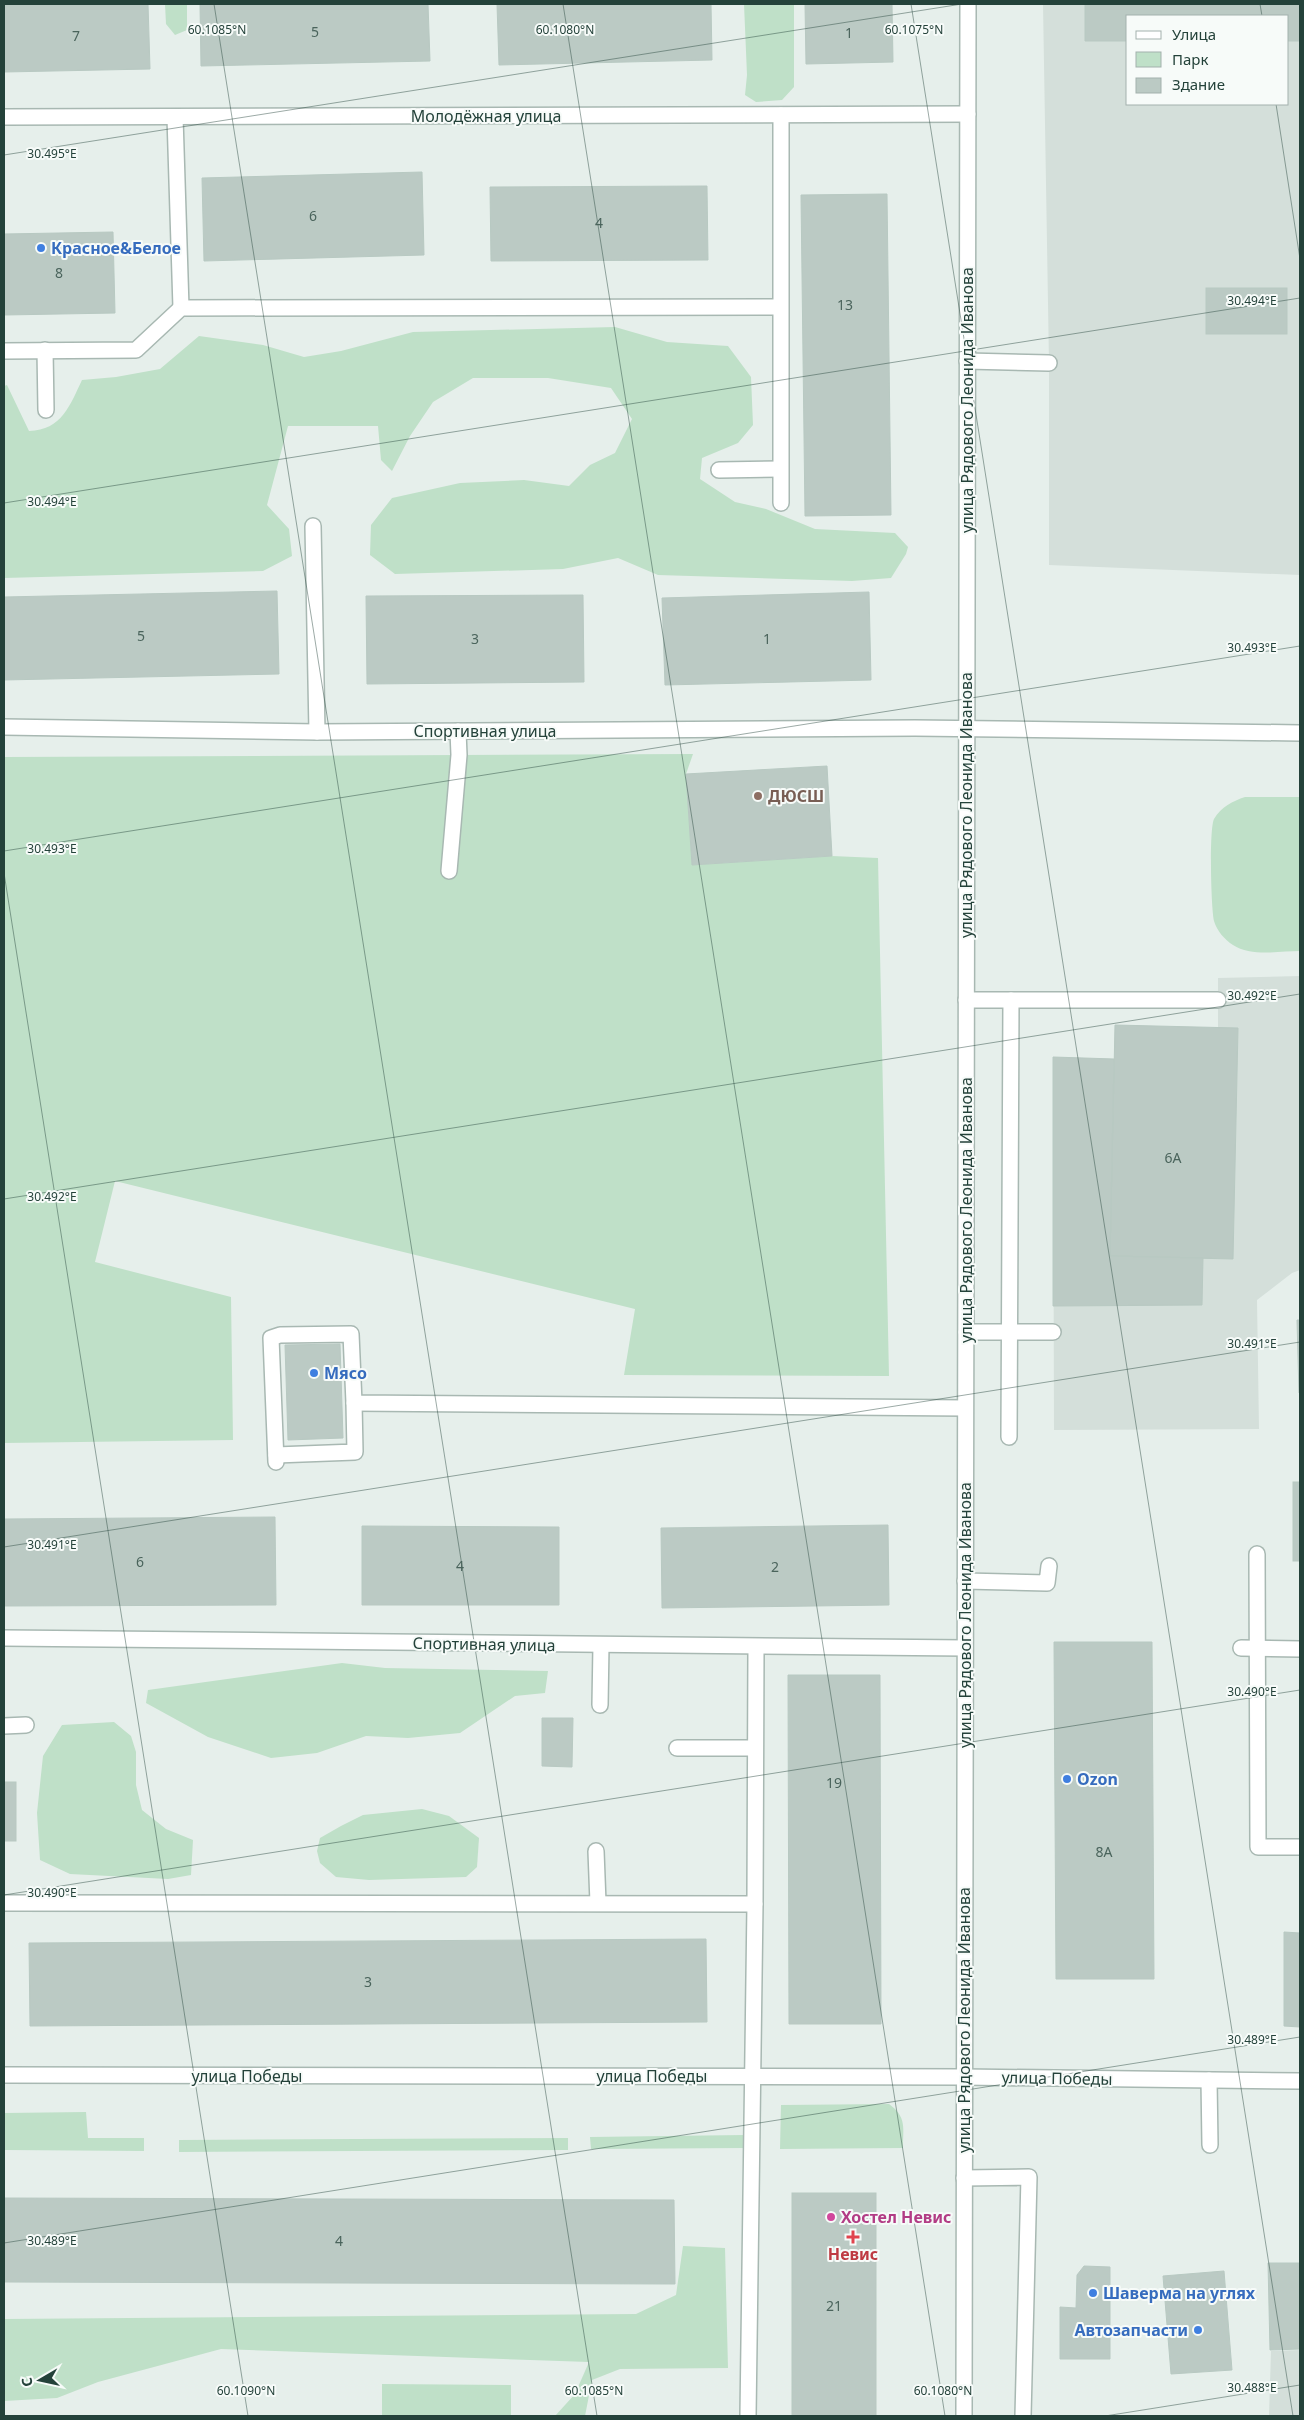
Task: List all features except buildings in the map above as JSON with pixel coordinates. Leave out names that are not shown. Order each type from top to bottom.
[{"type":"street","name":"улица Рядового Леонида Иванова","points":[[964,2416],[968,4]]},
{"type":"street","name":"Молодёжная улица","points":[[4,117],[968,114]]},
{"type":"street","points":[[781,115],[781,503]]},
{"type":"street","points":[[175,117],[181,308]]},
{"type":"street","points":[[4,350],[136,350],[181,308],[780,307]]},
{"type":"street","points":[[45,350],[46,410]]},
{"type":"street","points":[[967,361],[1049,363]]},
{"type":"street","points":[[719,470],[780,469]]},
{"type":"street","points":[[313,526],[317,732]]},
{"type":"street","name":"Спортивная улица","points":[[4,727],[317,732],[966,729],[1300,733]]},
{"type":"street","points":[[450,872],[459,755],[458,731]]},
{"type":"street","points":[[966,1000],[1218,1000]]},
{"type":"street","points":[[1009,1437],[1011,1000]]},
{"type":"street","points":[[966,1332],[1054,1332]]},
{"type":"street","points":[[350,1334],[354,1403],[355,1452],[276,1459],[271,1338],[280,1335],[350,1334]]},
{"type":"street","points":[[354,1403],[965,1408]]},
{"type":"street","points":[[1257,1554],[1258,1847],[1300,1848]]},
{"type":"street","points":[[965,1581],[1046,1583],[1049,1566]]},
{"type":"street","name":"Спортивная улица","points":[[4,1638],[965,1648]]},
{"type":"street","points":[[600,1705],[601,1645]]},
{"type":"street","points":[[748,2416],[755,1904],[756,1647]]},
{"type":"street","points":[[1241,1648],[1300,1649]]},
{"type":"street","points":[[4,1726],[26,1726]]},
{"type":"street","points":[[677,1748],[756,1748]]},
{"type":"street","points":[[596,1851],[598,1903]]},
{"type":"street","points":[[4,1903],[755,1904]]},
{"type":"street","name":"улица Победы","points":[[4,2075],[964,2077],[1300,2081]]},
{"type":"street","points":[[1209,2080],[1210,2145]]},
{"type":"street","points":[[964,2178],[1029,2178],[1023,2416]]},
{"type":"shaded area","points":[[1043,4],[1300,4],[1300,575],[1049,565],[1049,363]]},
{"type":"shaded area","points":[[1300,976],[1300,1270],[1292,1273],[1257,1300],[1259,1429],[1054,1430],[1053,1057],[1114,1059],[1115,1025],[1218,1028],[1218,978]]},
{"type":"shaded area","points":[[1300,2350],[1300,2416],[1269,2416],[1271,2351]]},
{"type":"green space","points":[[165,4],[187,4],[187,30],[175,35],[166,24]]},
{"type":"green space","points":[[744,4],[794,4],[794,87],[782,100],[756,102],[745,95],[747,75]]},
{"type":"green space","points":[[615,327],[667,342],[728,346],[751,377],[753,425],[738,443],[702,458],[700,479],[735,502],[766,509],[815,529],[895,533],[908,547],[906,554],[891,578],[852,581],[658,575],[618,558],[563,569],[395,574],[370,555],[371,525],[392,498],[460,483],[524,480],[569,486],[590,465],[615,453],[632,419],[611,388],[548,378],[473,378],[433,402],[410,436],[392,471],[381,460],[378,426],[288,426],[267,505],[289,529],[292,556],[263,571],[4,578],[4,386],[7,385],[29,431],[40,430],[57,421],[69,407],[82,380],[116,377],[160,369],[199,336],[263,345],[304,357],[341,351],[413,332]]},
{"type":"green space","points":[[693,754],[686,774],[692,865],[832,856],[878,858],[889,1376],[624,1375],[635,1309],[115,1181],[95,1262],[231,1297],[233,1440],[4,1443],[4,757]]},
{"type":"green space","points":[[1245,797],[1300,797],[1300,951],[1257,952],[1240,949],[1224,938],[1214,921],[1211,869],[1212,826],[1214,819],[1220,811],[1236,800]]},
{"type":"green space","points":[[342,1663],[385,1668],[548,1671],[545,1693],[515,1696],[460,1733],[408,1738],[366,1736],[317,1753],[271,1758],[208,1737],[146,1703],[148,1690]]},
{"type":"green space","points":[[114,1722],[131,1736],[136,1752],[136,1785],[142,1810],[166,1829],[193,1840],[191,1875],[168,1879],[70,1874],[40,1860],[37,1813],[43,1756],[62,1725]]},
{"type":"green space","points":[[422,1809],[449,1816],[479,1838],[477,1867],[466,1877],[369,1880],[336,1877],[320,1863],[317,1851],[320,1838],[341,1826],[363,1815]]},
{"type":"green space","points":[[889,2104],[899,2114],[903,2123],[903,2148],[780,2149],[781,2105]]},
{"type":"green space","points":[[86,2112],[88,2138],[144,2138],[144,2151],[4,2150],[4,2113]]},
{"type":"green space","points":[[744,2135],[744,2148],[591,2149],[590,2137]]},
{"type":"green space","points":[[568,2138],[568,2150],[179,2152],[179,2140]]},
{"type":"green space","points":[[683,2246],[725,2248],[728,2368],[620,2369],[592,2380],[585,2416],[555,2416],[575,2394],[589,2362],[221,2349],[98,2382],[57,2398],[4,2401],[4,2319],[636,2314],[676,2295]]},
{"type":"green space","points":[[382,2384],[511,2385],[511,2416],[382,2416]]},
{"type":"place","name":"Красное&Белое","points":[[41,248]]},
{"type":"place","name":"ДЮСШ","points":[[758,796]]},
{"type":"place","name":"Мясо","points":[[314,1373]]},
{"type":"place","name":"Ozon","points":[[1067,1779]]},
{"type":"place","name":"Хостел Невис","points":[[831,2217]]},
{"type":"place","name":"Невис","points":[[853,2237]]},
{"type":"place","name":"Шаверма на углях","points":[[1093,2293]]},
{"type":"place","name":"Автозапчасти","points":[[1198,2330]]}]
